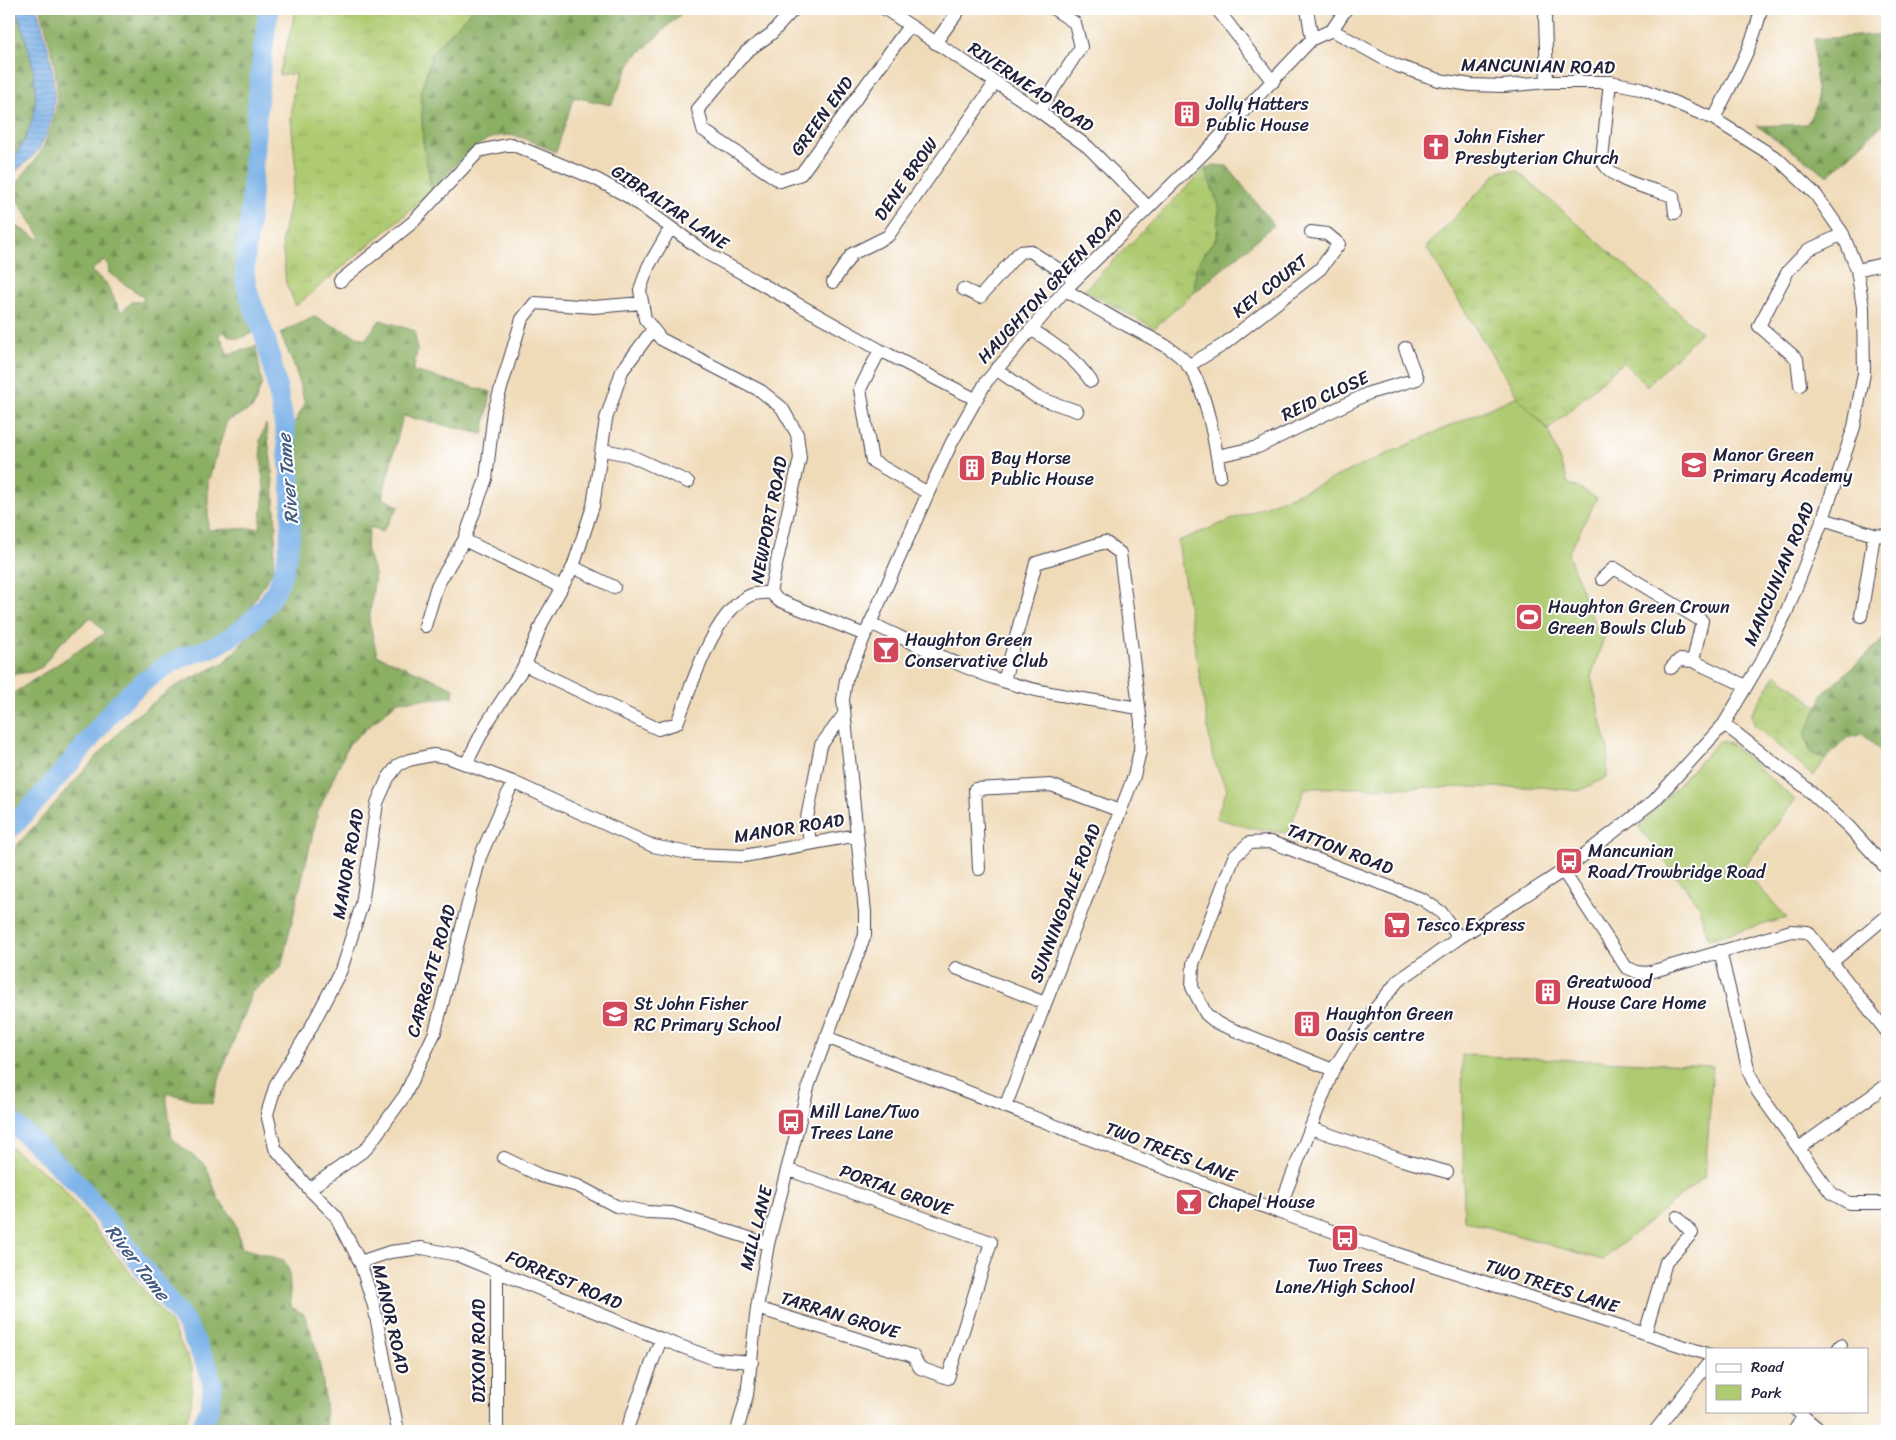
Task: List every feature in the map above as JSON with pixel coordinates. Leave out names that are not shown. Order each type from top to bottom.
[{"type":"street","name":"GREEN END","points":[[794,9],[771,34],[746,52],[698,109],[703,130],[780,181],[801,174],[909,26]]},
{"type":"street","name":"RIVERMEAD ROAD","points":[[885,9],[1039,111],[1088,147],[1148,207]]},
{"type":"street","points":[[936,43],[960,9]]},
{"type":"street","points":[[1039,111],[1081,47],[1075,23],[1054,9]]},
{"type":"street","points":[[1217,9],[1273,82]]},
{"type":"street","points":[[1307,9],[1312,38],[1332,30],[1346,9]]},
{"type":"street","points":[[1547,82],[1545,16],[1548,9]]},
{"type":"street","points":[[1714,119],[1757,31],[1761,9]]},
{"type":"street","name":"MANCUNIAN ROAD","points":[[1278,1212],[1333,1070],[1360,1027],[1398,981],[1458,938],[1563,871],[1654,800],[1724,724],[1786,613],[1823,519],[1854,427],[1864,373],[1863,307],[1857,270],[1843,234],[1816,195],[1778,159],[1714,119],[1640,88],[1610,82],[1479,85],[1439,80],[1395,65],[1332,30]]},
{"type":"street","name":"HAUGHTON GREEN ROAD","points":[[826,1036],[865,935],[865,912],[843,716],[846,680],[928,493],[975,399],[996,369],[1065,290],[1273,82],[1312,38]]},
{"type":"street","points":[[1610,82],[1602,159],[1604,166],[1612,175],[1674,196],[1675,213]]},
{"type":"street","name":"DENE BROW","points":[[833,282],[852,254],[888,236],[995,83]]},
{"type":"street","name":"GIBRALTAR LANE","points":[[340,281],[413,222],[479,151],[511,144],[596,179],[628,196],[706,253],[880,350],[975,399]]},
{"type":"street","name":"NEWPORT ROAD","points":[[670,228],[648,267],[640,290],[645,319],[661,339],[761,391],[782,408],[797,434],[800,458],[770,592],[778,600],[867,629],[1004,681],[1053,694],[1139,708]]},
{"type":"street","name":"KEY COURT","points":[[1188,366],[1223,345],[1326,263],[1338,244],[1327,234],[1311,232]]},
{"type":"street","points":[[1800,385],[1797,359],[1759,326],[1788,271],[1808,250],[1843,234]]},
{"type":"street","points":[[963,288],[980,297],[1020,252],[1030,251],[1075,280]]},
{"type":"street","points":[[1857,270],[1887,263]]},
{"type":"street","points":[[1065,290],[1144,334],[1173,352],[1188,366],[1201,394],[1217,456],[1220,476]]},
{"type":"street","points":[[425,626],[437,586],[464,540],[486,479],[494,411],[522,319],[535,302],[594,307],[642,303]]},
{"type":"street","points":[[466,764],[487,724],[525,665],[560,587],[573,567],[594,506],[606,418],[622,371],[653,329]]},
{"type":"street","points":[[1031,329],[1067,353],[1081,366],[1091,381]]},
{"type":"street","name":"REID CLOSE","points":[[1217,456],[1258,447],[1369,392],[1417,378],[1405,348]]},
{"type":"street","points":[[880,350],[860,389],[872,461],[928,493]]},
{"type":"street","points":[[996,369],[1036,397],[1077,412]]},
{"type":"street","points":[[603,450],[629,455],[688,482]]},
{"type":"street","points":[[1823,519],[1874,535],[1887,536]]},
{"type":"street","points":[[1860,616],[1874,535]]},
{"type":"street","points":[[464,540],[560,587]]},
{"type":"street","name":"SUNNINGDALE ROAD","points":[[1004,681],[1036,563],[1105,542],[1120,553],[1139,708],[1140,751],[1134,776],[1005,1107]]},
{"type":"street","points":[[573,567],[614,587]]},
{"type":"street","points":[[1602,579],[1614,568],[1702,621],[1693,661]]},
{"type":"street","points":[[525,665],[658,729],[677,723],[713,634],[736,606],[752,595],[770,592]]},
{"type":"street","points":[[1671,668],[1679,660],[1693,661],[1746,686]]},
{"type":"street","points":[[810,844],[807,818],[821,745],[843,716]]},
{"type":"street","points":[[1724,724],[1805,787],[1848,826],[1887,869]]},
{"type":"street","name":"MANOR ROAD","points":[[398,1431],[374,1306],[360,1262],[336,1216],[309,1189],[275,1148],[267,1114],[276,1084],[309,1030],[341,970],[362,904],[377,803],[382,789],[398,765],[409,760],[433,755],[466,764],[512,782],[653,846],[694,854],[744,856],[857,835]]},
{"type":"street","name":"CARRGATE ROAD","points":[[309,1189],[366,1149],[406,1094],[436,1032],[480,857],[512,782]]},
{"type":"street","points":[[979,869],[975,789],[1051,785],[1120,811]]},
{"type":"street","name":"TATTON ROAD","points":[[1333,1070],[1217,1024],[1206,1014],[1192,987],[1194,964],[1234,857],[1249,843],[1271,842],[1422,899],[1441,912],[1458,938]]},
{"type":"street","points":[[1563,871],[1626,967],[1636,972],[1647,973],[1791,931],[1808,932],[1887,1032]]},
{"type":"street","points":[[1832,963],[1887,916]]},
{"type":"street","points":[[1720,951],[1749,1072],[1758,1092],[1831,1193],[1849,1203],[1881,1204]]},
{"type":"street","points":[[956,968],[1045,1003]]},
{"type":"street","name":"TWO TREES LANE","points":[[826,1036],[1278,1212],[1391,1252],[1706,1354]]},
{"type":"street","name":"MILL LANE","points":[[737,1431],[747,1395],[757,1308],[768,1244],[789,1170],[809,1084],[826,1036]]},
{"type":"street","points":[[1799,1148],[1887,1084]]},
{"type":"street","points":[[1311,1128],[1402,1160],[1447,1172]]},
{"type":"street","points":[[504,1158],[541,1176],[578,1186],[616,1206],[647,1212],[671,1213],[768,1244]]},
{"type":"street","name":"PORTAL GROVE","points":[[789,1170],[992,1242],[948,1378],[920,1368],[913,1356]]},
{"type":"street","points":[[1645,1334],[1666,1262],[1692,1233],[1678,1217]]},
{"type":"street","name":"FORREST ROAD","points":[[360,1262],[390,1252],[422,1248],[457,1255],[661,1339],[716,1359],[752,1362]]},
{"type":"street","name":"DIXON ROAD","points":[[496,1270],[496,1431]]},
{"type":"street","name":"TARRAN GROVE","points":[[757,1308],[913,1356]]},
{"type":"street","points":[[626,1431],[661,1339]]},
{"type":"street","points":[[1655,1431],[1706,1366]]},
{"type":"street","points":[[1793,1431],[1800,1414],[1821,1431]]},
{"type":"green space","points":[[9,9],[17,9],[30,53],[36,89],[31,124],[9,166],[11,97],[9,76]]},
{"type":"green space","points":[[41,9],[260,9],[247,128],[255,128],[251,207],[245,270],[246,286],[262,326],[242,338],[233,337],[222,331],[220,336],[228,355],[256,346],[262,383],[253,408],[227,421],[208,482],[208,530],[260,528],[264,492],[260,440],[266,424],[272,468],[276,527],[273,570],[252,604],[263,608],[235,634],[212,647],[179,659],[127,695],[29,810],[9,830],[9,696],[105,633],[91,617],[57,646],[42,667],[31,672],[9,675],[9,587],[12,573],[9,562],[9,222],[43,241],[14,195],[22,176],[43,147],[51,128],[55,111],[57,94],[54,62]],"holes":[[[104,260],[108,265],[109,273],[143,297],[143,302],[132,302],[121,312],[106,283],[91,271]]]},
{"type":"green space","points":[[296,9],[473,9],[432,53],[421,92],[423,141],[432,192],[296,306],[286,283],[282,240],[296,171],[291,119],[295,74],[279,75]]},
{"type":"green space","points":[[473,9],[686,9],[632,60],[611,105],[574,97],[556,152],[516,136],[503,135],[490,139],[479,145],[458,162],[432,192],[423,141],[421,92],[432,53]]},
{"type":"green space","points":[[1887,34],[1887,120],[1828,176],[1757,126],[1807,124],[1817,104],[1814,39]]},
{"type":"green space","points":[[1214,165],[1227,166],[1274,225],[1194,293],[1196,268],[1204,253],[1217,237],[1219,206],[1205,169]]},
{"type":"green space","points":[[1205,169],[1219,206],[1217,237],[1204,253],[1196,268],[1194,293],[1154,328],[1084,290]]},
{"type":"green space","points":[[1499,171],[1517,171],[1701,332],[1647,386],[1623,362],[1548,430],[1517,396],[1426,247]]},
{"type":"green space","points":[[314,317],[365,340],[380,320],[415,331],[417,351],[413,371],[491,392],[483,434],[403,416],[382,498],[399,506],[382,532],[370,527],[366,548],[375,574],[369,621],[377,655],[454,688],[453,697],[398,701],[349,744],[318,812],[281,967],[252,992],[221,1074],[212,1104],[166,1093],[172,1139],[206,1166],[219,1200],[234,1219],[242,1248],[284,1260],[289,1271],[291,1307],[304,1314],[310,1328],[321,1371],[325,1401],[326,1431],[200,1431],[210,1406],[213,1387],[208,1368],[195,1339],[138,1259],[81,1187],[44,1153],[51,1148],[9,1108],[9,854],[130,720],[174,687],[225,662],[277,604],[271,598],[280,581],[287,561],[292,533],[285,439],[305,404],[295,368],[280,333]]},
{"type":"green space","points":[[1517,396],[1548,430],[1568,483],[1597,498],[1568,554],[1596,628],[1605,634],[1591,677],[1608,749],[1607,777],[1579,791],[1541,787],[1305,788],[1288,833],[1246,827],[1216,818],[1227,789],[1213,759],[1178,541],[1311,488]]},
{"type":"green space","points":[[1887,636],[1887,757],[1862,734],[1847,738],[1826,759],[1811,753],[1805,735],[1823,694]]},
{"type":"green space","points":[[1776,674],[1818,707],[1805,736],[1811,753],[1826,759],[1813,776],[1754,725],[1752,713]]},
{"type":"green space","points":[[1719,741],[1730,743],[1795,800],[1743,869],[1787,918],[1708,939],[1698,904],[1639,827]]},
{"type":"green space","points":[[1462,1055],[1713,1066],[1705,1176],[1602,1260],[1464,1220]]},
{"type":"green space","points":[[9,1146],[60,1185],[170,1323],[192,1367],[191,1405],[183,1431],[9,1431]]},
{"type":"water","points":[[17,9],[37,9],[51,62],[54,98],[52,116],[47,133],[38,150],[9,179],[11,166],[29,130],[34,115],[35,99],[35,84],[30,54]]},
{"type":"waterway","name":"River Tame","points":[[9,830],[83,748],[123,699],[158,671],[186,656],[213,647],[245,626],[271,598],[283,573],[289,543],[291,509],[286,438],[274,371],[267,344],[250,299],[245,272],[260,82],[269,9]]},
{"type":"waterway","name":"River Tame","points":[[9,1119],[81,1187],[187,1325],[208,1368],[213,1387],[210,1406],[200,1431]]},
{"type":"place","name":"Jolly Hatters Public House","points":[[1187,114]]},
{"type":"place","name":"John Fisher Presbyterian Church","points":[[1436,147]]},
{"type":"place","name":"Manor Green Primary Academy","points":[[1694,465]]},
{"type":"place","name":"Bay Horse Public House","points":[[972,468]]},
{"type":"place","name":"Haughton Green Crown Green Bowls Club","points":[[1529,617]]},
{"type":"place","name":"Haughton Green Conservative Club","points":[[886,650]]},
{"type":"place","name":"Mancunian Road/Trowbridge Road","points":[[1569,861]]},
{"type":"place","name":"Tesco Express","points":[[1397,925]]},
{"type":"place","name":"Greatwood House Care Home","points":[[1548,992]]},
{"type":"place","name":"St John Fisher RC Primary School","points":[[615,1014]]},
{"type":"place","name":"Haughton Green Oasis centre","points":[[1307,1024]]},
{"type":"place","name":"Mill Lane/Two Trees Lane","points":[[791,1122]]},
{"type":"place","name":"Chapel House","points":[[1189,1202]]},
{"type":"place","name":"Two Trees Lane/High School","points":[[1345,1238]]}]
